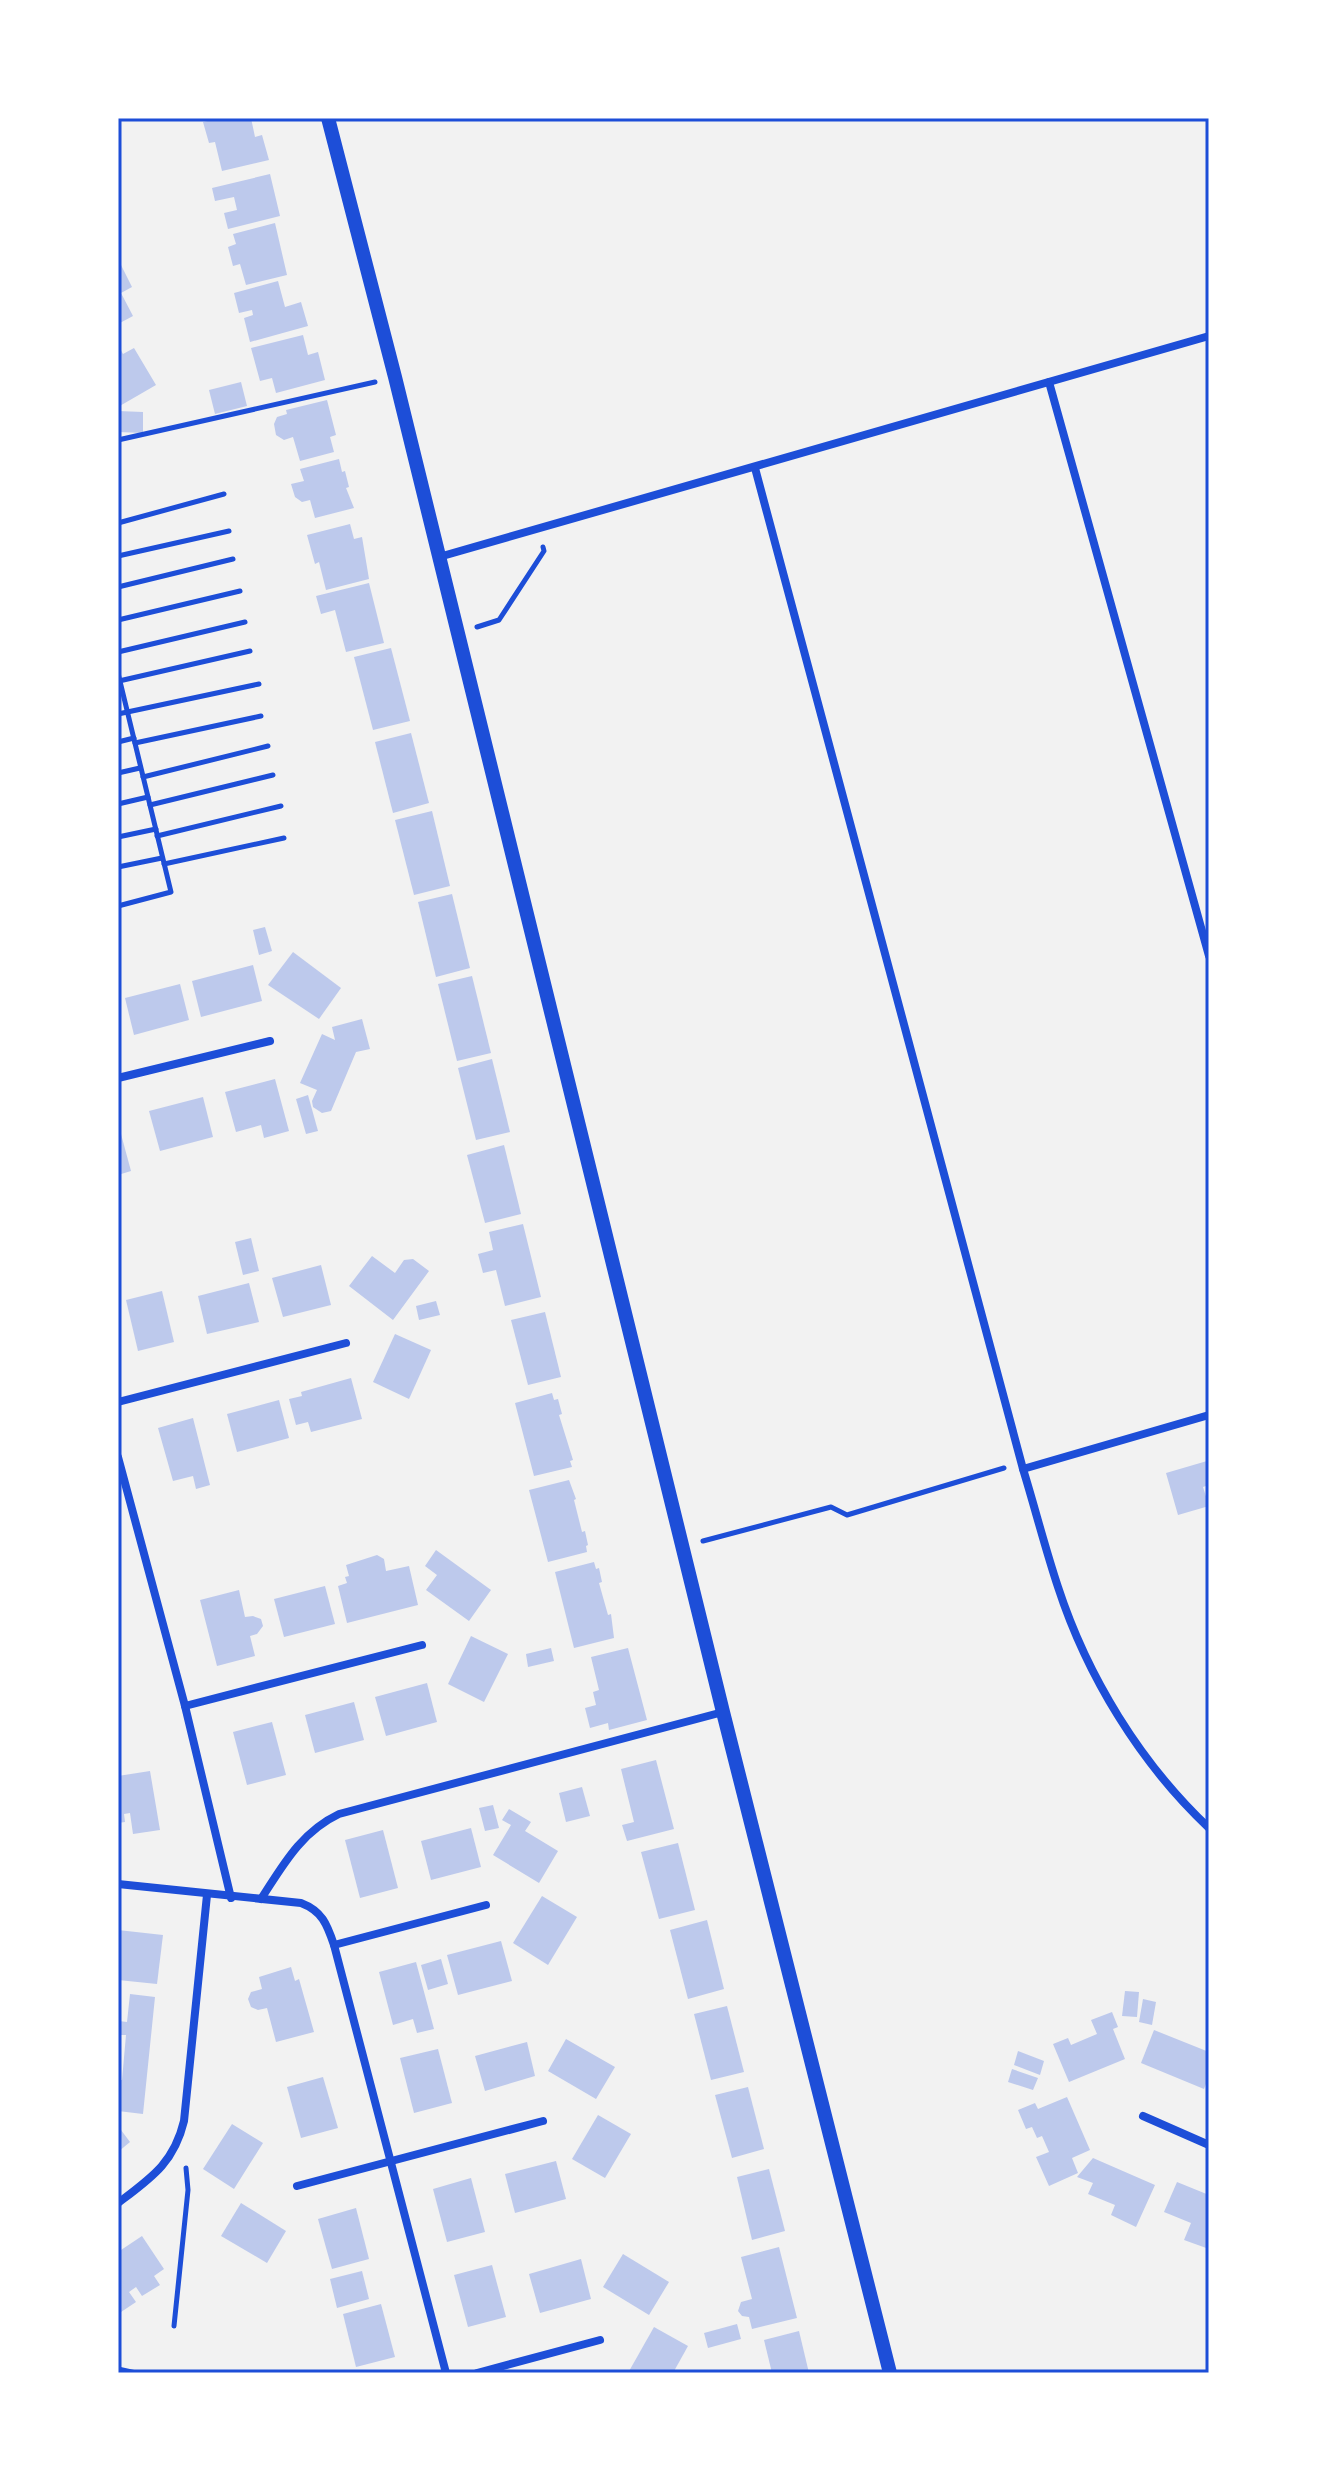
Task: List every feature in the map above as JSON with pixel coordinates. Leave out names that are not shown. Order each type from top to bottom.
[{"type":"street","points":[[328,118],[890,2373]]},
{"type":"street","points":[[438,558],[1209,336]]},
{"type":"street","points":[[1049,382],[1209,956]]},
{"type":"street","points":[[755,468],[1023,1469],[1058,1588],[1083,1651],[1112,1706],[1153,1765],[1209,1828]]},
{"type":"street","points":[[118,1078],[270,1041]]},
{"type":"street","points":[[118,1402],[346,1343]]},
{"type":"street","points":[[1023,1469],[1209,1415]]},
{"type":"street","points":[[118,1457],[121,1485],[185,1706],[231,1898]]},
{"type":"street","points":[[185,1706],[422,1645]]},
{"type":"street","points":[[261,1899],[302,1839],[339,1814],[723,1712]]},
{"type":"street","points":[[118,1884],[301,1903],[322,1915],[334,1945],[446,2373]]},
{"type":"street","points":[[118,2203],[167,2163],[178,2144],[184,2121],[207,1895]]},
{"type":"street","points":[[334,1945],[486,1905]]},
{"type":"street","points":[[1143,2116],[1209,2145]]},
{"type":"street","points":[[297,2186],[543,2121]]},
{"type":"street","points":[[477,2373],[600,2340]]},
{"type":"path","points":[[118,440],[395,377]]},
{"type":"path","points":[[118,523],[224,494]]},
{"type":"path","points":[[457,633],[499,620],[544,551],[538,529]]},
{"type":"path","points":[[118,556],[229,531]]},
{"type":"path","points":[[118,587],[233,559]]},
{"type":"path","points":[[118,620],[240,591]]},
{"type":"path","points":[[118,652],[245,622]]},
{"type":"path","points":[[119,681],[250,651]]},
{"type":"path","points":[[118,673],[171,892],[118,906]]},
{"type":"path","points":[[118,714],[259,684]]},
{"type":"path","points":[[118,742],[261,716]]},
{"type":"path","points":[[143,777],[268,746]]},
{"type":"path","points":[[118,773],[141,768]]},
{"type":"path","points":[[150,805],[273,775]]},
{"type":"path","points":[[118,804],[148,797]]},
{"type":"path","points":[[118,837],[281,806]]},
{"type":"path","points":[[118,867],[284,838]]},
{"type":"path","points":[[683,1547],[831,1507],[847,1515],[1004,1468],[1023,1469]]},
{"type":"path","points":[[174,2326],[188,2190],[178,2144]]},
{"type":"path","points":[[118,2369],[136,2373]]},
{"type":"building","points":[[211,118],[251,118],[255,137],[262,135],[269,160],[222,171],[215,142],[209,143],[203,122]]},
{"type":"building","points":[[270,174],[280,216],[228,229],[224,213],[237,210],[234,197],[215,201],[212,188]]},
{"type":"building","points":[[275,223],[287,275],[246,285],[240,264],[233,266],[228,247],[236,244],[233,234]]},
{"type":"building","points":[[118,259],[132,287],[121,293],[133,316],[118,324]]},
{"type":"building","points":[[278,281],[285,307],[301,302],[308,326],[250,342],[244,318],[253,315],[252,310],[239,313],[234,293]]},
{"type":"building","points":[[303,335],[308,355],[318,352],[325,380],[276,393],[272,378],[260,381],[251,348]]},
{"type":"building","points":[[118,345],[123,354],[134,348],[156,385],[118,407]]},
{"type":"building","points":[[241,382],[247,406],[215,414],[209,390]]},
{"type":"building","points":[[327,400],[336,435],[330,437],[334,452],[300,461],[293,437],[284,440],[276,435],[274,424],[277,417],[287,414],[286,410]]},
{"type":"building","points":[[118,411],[143,412],[143,433],[118,432]]},
{"type":"building","points":[[339,459],[354,508],[315,518],[310,500],[302,502],[295,497],[291,484],[304,481],[300,469]]},
{"type":"building","points":[[350,524],[354,539],[362,537],[369,579],[326,590],[319,562],[315,564],[307,535]]},
{"type":"building","points":[[369,583],[384,643],[346,652],[335,610],[321,614],[316,596]]},
{"type":"building","points":[[391,648],[410,721],[373,730],[354,657]]},
{"type":"building","points":[[411,733],[429,803],[393,813],[375,742]]},
{"type":"building","points":[[432,811],[450,886],[414,895],[395,820]]},
{"type":"building","points":[[452,894],[470,968],[436,977],[418,902]]},
{"type":"building","points":[[265,927],[272,951],[259,955],[253,930]]},
{"type":"building","points":[[293,952],[341,988],[319,1019],[268,985]]},
{"type":"building","points":[[253,965],[262,1001],[201,1017],[192,981]]},
{"type":"building","points":[[472,976],[491,1053],[457,1061],[438,984]]},
{"type":"building","points":[[180,984],[189,1020],[134,1035],[125,998]]},
{"type":"building","points":[[362,1019],[370,1049],[356,1052],[331,1111],[322,1113],[313,1107],[317,1090],[300,1083],[322,1034],[335,1040],[332,1027]]},
{"type":"building","points":[[492,1059],[510,1132],[476,1140],[458,1068]]},
{"type":"building","points":[[275,1079],[289,1131],[264,1138],[261,1125],[236,1132],[225,1092]]},
{"type":"building","points":[[308,1095],[318,1131],[306,1134],[296,1099]]},
{"type":"building","points":[[203,1097],[213,1137],[160,1151],[149,1111]]},
{"type":"building","points":[[118,1123],[131,1171],[118,1175]]},
{"type":"building","points":[[504,1145],[521,1214],[485,1223],[467,1155]]},
{"type":"building","points":[[523,1224],[541,1297],[505,1306],[496,1270],[483,1273],[478,1254],[493,1250],[489,1232]]},
{"type":"building","points":[[251,1238],[259,1271],[243,1275],[235,1242]]},
{"type":"building","points":[[372,1256],[395,1273],[404,1260],[413,1259],[429,1271],[393,1320],[349,1286]]},
{"type":"building","points":[[321,1265],[331,1305],[283,1317],[272,1278]]},
{"type":"building","points":[[249,1283],[259,1322],[207,1334],[198,1296]]},
{"type":"building","points":[[162,1291],[174,1342],[138,1351],[126,1300]]},
{"type":"building","points":[[436,1301],[440,1315],[419,1320],[416,1306]]},
{"type":"building","points":[[545,1312],[561,1377],[528,1385],[511,1320]]},
{"type":"building","points":[[395,1334],[431,1350],[409,1399],[373,1382]]},
{"type":"building","points":[[351,1378],[362,1419],[311,1432],[308,1422],[296,1425],[289,1399],[302,1396],[301,1392]]},
{"type":"building","points":[[552,1393],[554,1400],[558,1399],[572,1467],[534,1476],[515,1403]]},
{"type":"building","points":[[279,1400],[289,1438],[237,1452],[227,1414]]},
{"type":"building","points":[[193,1418],[210,1485],[196,1489],[193,1476],[173,1481],[158,1428]]},
{"type":"building","points":[[1207,1461],[1209,1485],[1203,1487],[1209,1506],[1178,1515],[1166,1473]]},
{"type":"building","points":[[569,1480],[582,1532],[585,1531],[587,1552],[548,1562],[529,1490]]},
{"type":"building","points":[[436,1550],[491,1590],[469,1621],[426,1590],[437,1575],[425,1566]]},
{"type":"building","points":[[377,1555],[384,1559],[386,1571],[409,1566],[418,1605],[347,1623],[338,1586],[347,1583],[346,1565]]},
{"type":"building","points":[[594,1562],[596,1569],[599,1568],[602,1582],[599,1583],[608,1615],[611,1614],[614,1638],[574,1648],[555,1572]]},
{"type":"building","points":[[325,1586],[335,1624],[284,1637],[274,1599]]},
{"type":"building","points":[[239,1590],[245,1617],[261,1619],[263,1626],[257,1634],[250,1636],[255,1656],[217,1666],[200,1600]]},
{"type":"building","points":[[471,1636],[508,1654],[484,1702],[448,1684]]},
{"type":"building","points":[[551,1648],[554,1661],[528,1667],[526,1654]]},
{"type":"building","points":[[628,1648],[647,1720],[609,1730],[608,1723],[590,1728],[585,1708],[596,1705],[593,1692],[599,1690],[591,1657]]},
{"type":"building","points":[[427,1683],[437,1722],[386,1736],[375,1697]]},
{"type":"building","points":[[354,1702],[364,1740],[315,1753],[305,1715]]},
{"type":"building","points":[[272,1722],[286,1775],[247,1785],[233,1732]]},
{"type":"building","points":[[656,1760],[674,1829],[627,1841],[622,1825],[634,1822],[621,1769]]},
{"type":"building","points":[[150,1771],[160,1830],[133,1834],[130,1813],[124,1814],[125,1822],[118,1823],[118,1776]]},
{"type":"building","points":[[582,1787],[590,1816],[566,1822],[559,1793]]},
{"type":"building","points":[[493,1805],[499,1828],[485,1831],[479,1808]]},
{"type":"building","points":[[509,1809],[531,1822],[525,1831],[558,1851],[539,1883],[493,1855],[511,1825],[502,1820]]},
{"type":"building","points":[[471,1828],[481,1867],[431,1880],[421,1841]]},
{"type":"building","points":[[383,1830],[398,1888],[360,1898],[345,1840]]},
{"type":"building","points":[[678,1843],[695,1910],[659,1919],[641,1852]]},
{"type":"building","points":[[542,1896],[577,1917],[548,1965],[513,1943]]},
{"type":"building","points":[[707,1920],[724,1989],[688,1999],[670,1930]]},
{"type":"building","points":[[118,1930],[163,1935],[157,1984],[118,1980]]},
{"type":"building","points":[[501,1941],[512,1981],[458,1995],[447,1955]]},
{"type":"building","points":[[441,1959],[448,1984],[428,1990],[421,1965]]},
{"type":"building","points":[[416,1962],[434,2029],[417,2033],[413,2019],[393,2025],[379,1972]]},
{"type":"building","points":[[291,1967],[295,1981],[299,1979],[314,2032],[276,2042],[267,2008],[258,2010],[251,2007],[248,1999],[251,1992],[262,1989],[259,1977]]},
{"type":"building","points":[[1125,1991],[1139,1992],[1137,2017],[1122,2016]]},
{"type":"building","points":[[130,1994],[155,1997],[143,2114],[118,2111],[118,2080],[122,2080],[126,2035],[118,2035],[119,2021],[127,2022]]},
{"type":"building","points":[[1143,1999],[1156,2002],[1152,2025],[1139,2022]]},
{"type":"building","points":[[727,2006],[744,2072],[711,2080],[694,2014]]},
{"type":"building","points":[[1112,2012],[1118,2027],[1113,2029],[1125,2059],[1069,2082],[1053,2044],[1068,2038],[1071,2045],[1097,2034],[1091,2020]]},
{"type":"building","points":[[1154,2030],[1209,2052],[1209,2076],[1204,2089],[1141,2063]]},
{"type":"building","points":[[566,2039],[615,2067],[596,2099],[548,2071]]},
{"type":"building","points":[[527,2042],[535,2076],[485,2091],[475,2056]]},
{"type":"building","points":[[438,2049],[452,2103],[414,2113],[400,2058]]},
{"type":"building","points":[[1018,2051],[1044,2061],[1040,2075],[1014,2065]]},
{"type":"building","points":[[1012,2069],[1038,2078],[1033,2090],[1008,2082]]},
{"type":"building","points":[[323,2077],[338,2128],[301,2138],[287,2087]]},
{"type":"building","points":[[748,2087],[764,2149],[732,2158],[715,2095]]},
{"type":"building","points":[[1067,2097],[1090,2150],[1072,2158],[1078,2173],[1049,2186],[1036,2157],[1049,2152],[1042,2136],[1037,2138],[1032,2127],[1026,2129],[1018,2110],[1035,2103],[1038,2109]]},
{"type":"building","points":[[598,2115],[631,2134],[605,2178],[572,2159]]},
{"type":"building","points":[[232,2124],[263,2143],[234,2189],[203,2169]]},
{"type":"building","points":[[118,2126],[130,2142],[118,2152]]},
{"type":"building","points":[[1093,2158],[1155,2185],[1136,2227],[1111,2215],[1115,2205],[1088,2194],[1093,2183],[1077,2177]]},
{"type":"building","points":[[556,2161],[566,2199],[515,2213],[505,2174]]},
{"type":"building","points":[[769,2169],[785,2231],[752,2240],[737,2177]]},
{"type":"building","points":[[471,2178],[485,2232],[447,2242],[433,2189]]},
{"type":"building","points":[[1177,2182],[1209,2195],[1209,2249],[1184,2240],[1191,2223],[1164,2212]]},
{"type":"building","points":[[241,2203],[286,2231],[267,2263],[221,2236]]},
{"type":"building","points":[[356,2208],[369,2259],[332,2269],[318,2219]]},
{"type":"building","points":[[142,2236],[164,2269],[154,2276],[160,2285],[142,2296],[136,2287],[129,2292],[136,2302],[118,2314],[118,2252]]},
{"type":"building","points":[[779,2247],[797,2318],[752,2329],[749,2317],[742,2316],[738,2311],[741,2302],[752,2299],[741,2257]]},
{"type":"building","points":[[623,2254],[669,2282],[649,2315],[603,2287]]},
{"type":"building","points":[[581,2259],[591,2299],[540,2313],[529,2274]]},
{"type":"building","points":[[492,2265],[506,2317],[468,2327],[454,2275]]},
{"type":"building","points":[[362,2271],[369,2299],[337,2308],[330,2279]]},
{"type":"building","points":[[381,2304],[395,2357],[356,2367],[343,2314]]},
{"type":"building","points":[[737,2324],[741,2339],[708,2348],[704,2333]]},
{"type":"building","points":[[654,2327],[688,2346],[673,2373],[628,2373]]},
{"type":"building","points":[[799,2331],[809,2373],[772,2373],[764,2340]]}]
